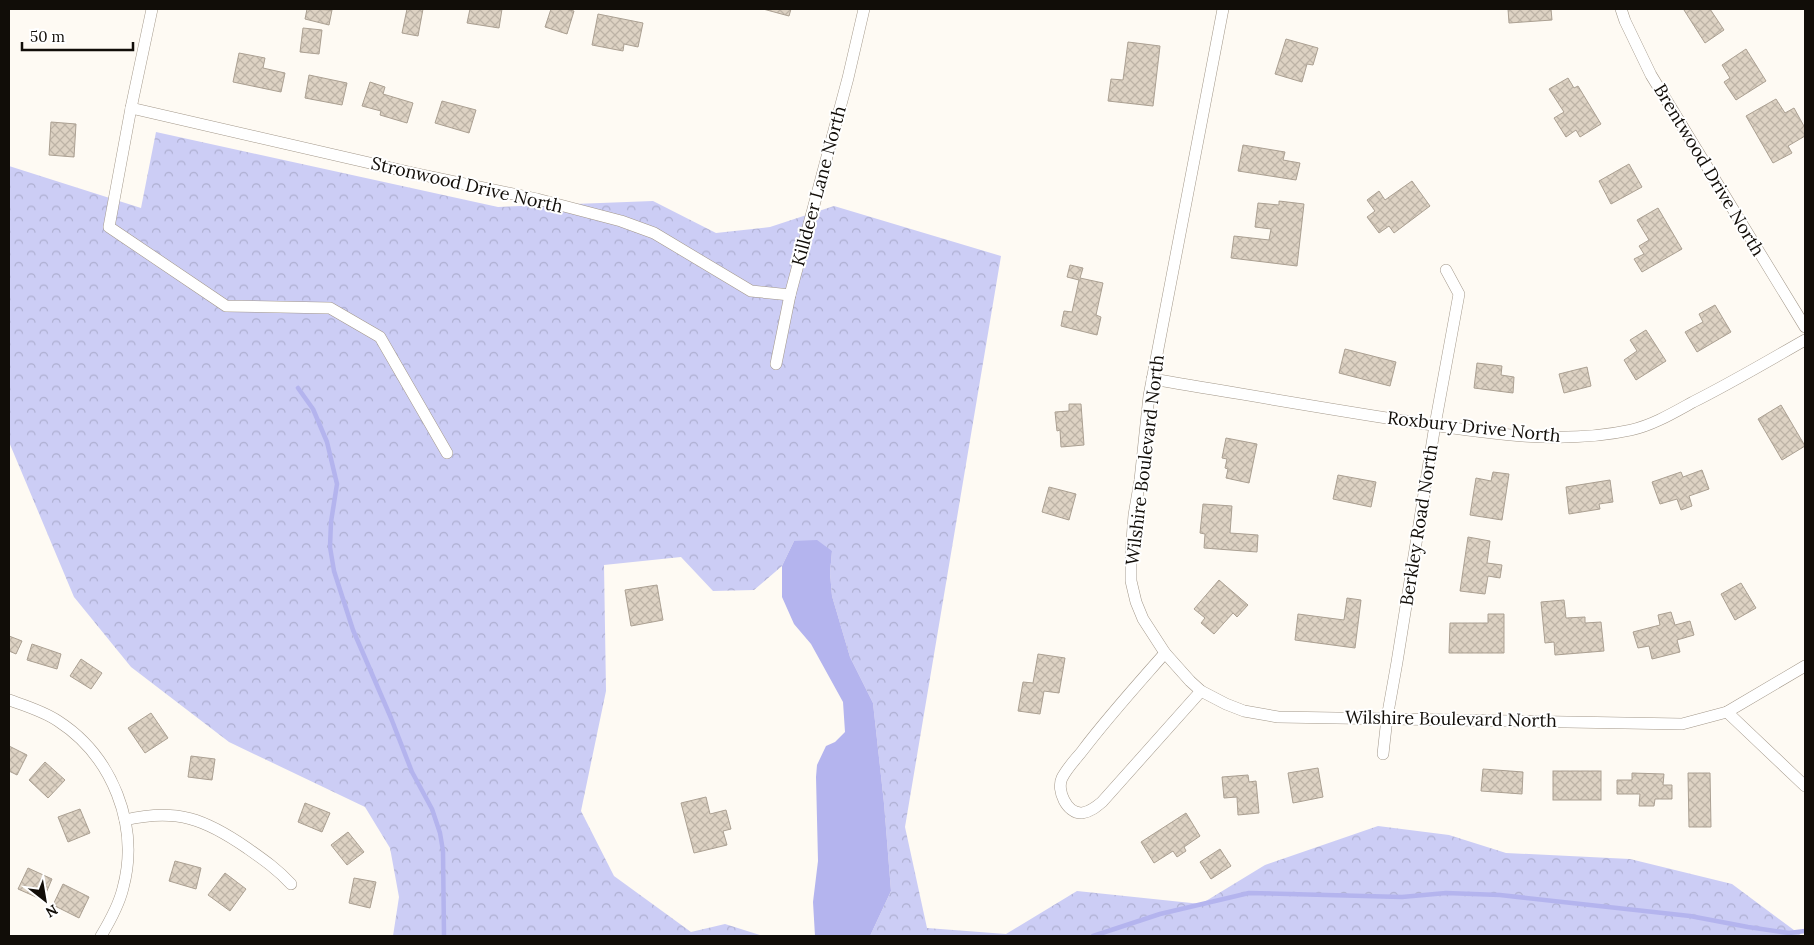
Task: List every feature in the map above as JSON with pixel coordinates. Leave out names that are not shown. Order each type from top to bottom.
[{"type":"street","points":[[152,9],[109,227],[226,306],[330,308],[380,337],[447,453]]},
{"type":"street","name":"Killdeer Lane North","points":[[776,364],[790,295],[848,78],[864,9]]},
{"type":"street","name":"Wilshire Boulevard North","points":[[1223,9],[1152,379],[1134,515],[1131,581],[1136,602],[1144,619],[1165,653],[1201,691],[1244,711],[1278,717],[1682,724],[1727,712],[1805,666]]},
{"type":"street","name":"Brentwood Drive North","points":[[1621,9],[1651,75],[1805,327]]},
{"type":"street","name":"Stronwood Drive North","points":[[131,108],[414,173],[537,199],[621,221],[654,233],[751,291],[790,295]]},
{"type":"street","name":"Berkley Road North","points":[[1383,754],[1386,718],[1397,662],[1434,425],[1459,294],[1446,270]]},
{"type":"street","name":"Roxbury Drive North","points":[[1152,379],[1434,425],[1559,437],[1600,435],[1633,430],[1660,420],[1805,340]]},
{"type":"street","points":[[1165,653],[1092,738],[1062,779],[1061,793],[1066,804],[1072,810],[1080,813],[1094,809],[1201,691]]},
{"type":"street","points":[[9,700],[39,711],[58,721],[75,734],[92,752],[108,774],[118,796],[125,820],[128,841],[127,866],[124,887],[117,907],[101,936]]},
{"type":"street","points":[[1727,712],[1805,786]]},
{"type":"street","points":[[125,820],[148,815],[169,815],[194,819],[228,835],[276,868],[291,884]]},
{"type":"green space","points":[[156,132],[498,207],[653,201],[716,233],[770,227],[834,206],[1001,256],[905,827],[927,928],[1006,934],[1077,891],[1201,904],[1265,865],[1378,826],[1449,835],[1506,853],[1630,859],[1732,884],[1802,936],[870,936],[891,891],[873,703],[850,657],[832,596],[830,573],[832,551],[794,541],[782,566],[754,590],[713,591],[681,557],[604,565],[606,691],[581,811],[614,876],[691,932],[725,924],[763,936],[393,936],[399,897],[390,848],[365,807],[229,742],[131,667],[74,597],[9,442],[9,166],[141,208]]},
{"type":"shaded area","points":[[817,540],[832,551],[830,573],[832,596],[850,657],[873,703],[891,891],[870,936],[815,936],[813,902],[818,861],[817,765],[826,746],[835,742],[845,732],[843,702],[811,644],[794,624],[782,597],[782,566],[794,541]]},
{"type":"building","points":[[307,9],[332,10],[329,25],[305,19]]},
{"type":"building","points":[[407,9],[423,9],[418,36],[402,33]]},
{"type":"building","points":[[470,9],[502,9],[499,28],[467,23]]},
{"type":"building","points":[[551,9],[574,11],[567,34],[545,27]]},
{"type":"building","points":[[763,9],[791,9],[789,16]]},
{"type":"building","points":[[1508,9],[1551,9],[1552,20],[1509,23]]},
{"type":"building","points":[[1685,9],[1710,9],[1724,30],[1705,43]]},
{"type":"building","points":[[598,14],[643,23],[638,47],[624,44],[623,51],[592,45]]},
{"type":"building","points":[[303,28],[322,30],[319,54],[300,52]]},
{"type":"building","points":[[1286,39],[1318,48],[1313,65],[1307,64],[1302,82],[1275,74]]},
{"type":"building","points":[[1128,42],[1160,46],[1153,106],[1108,101],[1111,79],[1123,80]]},
{"type":"building","points":[[1746,49],[1766,81],[1736,100],[1724,82],[1730,78],[1722,65]]},
{"type":"building","points":[[239,53],[265,58],[263,68],[285,73],[281,92],[233,82]]},
{"type":"building","points":[[309,75],[347,83],[342,105],[305,98]]},
{"type":"building","points":[[1568,78],[1574,88],[1578,86],[1601,124],[1580,137],[1576,130],[1566,137],[1554,118],[1564,112],[1549,89]]},
{"type":"building","points":[[370,82],[385,87],[383,94],[413,103],[407,123],[380,115],[381,111],[362,106]]},
{"type":"building","points":[[1776,99],[1785,113],[1794,108],[1805,128],[1805,136],[1788,146],[1792,153],[1773,163],[1746,116]]},
{"type":"building","points":[[442,101],[476,110],[469,133],[435,123]]},
{"type":"building","points":[[51,122],[76,124],[74,157],[49,155]]},
{"type":"building","points":[[1243,145],[1285,152],[1283,160],[1300,163],[1296,180],[1238,171]]},
{"type":"building","points":[[1629,164],[1642,187],[1611,204],[1599,181]]},
{"type":"building","points":[[1412,181],[1430,206],[1394,233],[1389,226],[1379,233],[1367,217],[1375,211],[1367,200],[1379,191],[1385,200]]},
{"type":"building","points":[[1279,201],[1304,204],[1297,266],[1231,258],[1234,236],[1269,240],[1271,229],[1255,227],[1258,203],[1279,205]]},
{"type":"building","points":[[1658,208],[1682,249],[1642,272],[1634,259],[1644,254],[1639,246],[1649,240],[1637,220]]},
{"type":"building","points":[[1070,265],[1083,268],[1080,278],[1103,283],[1096,315],[1101,317],[1097,335],[1061,326],[1064,311],[1072,312],[1079,280],[1067,277]]},
{"type":"building","points":[[1715,305],[1731,332],[1697,352],[1685,332],[1703,322],[1699,314]]},
{"type":"building","points":[[1646,330],[1666,361],[1636,380],[1624,360],[1637,351],[1630,340]]},
{"type":"building","points":[[1345,349],[1396,362],[1390,386],[1339,373]]},
{"type":"building","points":[[1477,363],[1502,366],[1501,375],[1514,377],[1513,393],[1474,388]]},
{"type":"building","points":[[1587,367],[1591,386],[1564,393],[1559,374]]},
{"type":"building","points":[[1069,404],[1081,404],[1084,445],[1061,447],[1060,430],[1057,431],[1055,412],[1069,411]]},
{"type":"building","points":[[1781,405],[1805,446],[1782,460],[1758,419]]},
{"type":"building","points":[[1226,438],[1257,444],[1249,483],[1226,478],[1228,469],[1225,468],[1227,459],[1222,458]]},
{"type":"building","points":[[1702,470],[1709,489],[1689,496],[1692,506],[1681,510],[1677,499],[1660,504],[1652,482],[1681,472],[1683,477]]},
{"type":"building","points":[[1493,472],[1509,474],[1502,520],[1470,515],[1476,478],[1491,481]]},
{"type":"building","points":[[1338,475],[1376,482],[1371,507],[1333,499]]},
{"type":"building","points":[[1610,480],[1613,502],[1599,504],[1600,509],[1569,514],[1566,487]]},
{"type":"building","points":[[1049,487],[1076,494],[1069,520],[1042,512]]},
{"type":"building","points":[[1203,504],[1232,506],[1230,533],[1258,535],[1257,552],[1204,548],[1205,534],[1200,533]]},
{"type":"building","points":[[1468,537],[1490,541],[1487,563],[1502,565],[1500,578],[1488,576],[1485,594],[1460,591]]},
{"type":"building","points":[[1219,580],[1248,605],[1237,617],[1233,613],[1214,634],[1201,623],[1205,618],[1194,609]]},
{"type":"building","points":[[1741,583],[1756,608],[1735,620],[1721,594]]},
{"type":"building","points":[[657,585],[663,620],[631,626],[625,590]]},
{"type":"building","points":[[1347,598],[1361,600],[1355,648],[1295,640],[1298,614],[1344,620]]},
{"type":"building","points":[[1564,600],[1566,618],[1585,617],[1585,623],[1601,622],[1604,651],[1555,655],[1554,642],[1545,643],[1541,602]]},
{"type":"building","points":[[1671,612],[1675,625],[1690,621],[1694,635],[1677,640],[1680,652],[1652,659],[1649,646],[1638,648],[1633,632],[1660,625],[1658,615]]},
{"type":"building","points":[[1488,614],[1504,614],[1504,653],[1449,653],[1450,623],[1488,623]]},
{"type":"building","points":[[9,636],[22,641],[16,654],[9,651]]},
{"type":"building","points":[[32,644],[61,654],[57,669],[27,660]]},
{"type":"building","points":[[1038,654],[1065,658],[1059,693],[1044,691],[1040,714],[1018,711],[1023,682],[1033,683]]},
{"type":"building","points":[[81,659],[102,673],[91,689],[70,676]]},
{"type":"building","points":[[151,713],[168,738],[145,753],[128,728]]},
{"type":"building","points":[[9,746],[27,755],[17,775],[9,771]]},
{"type":"building","points":[[191,756],[215,759],[212,780],[188,777]]},
{"type":"building","points":[[45,762],[65,780],[48,798],[29,780]]},
{"type":"building","points":[[1318,768],[1323,797],[1293,803],[1288,773]]},
{"type":"building","points":[[1483,769],[1523,772],[1522,794],[1481,791]]},
{"type":"building","points":[[1553,771],[1601,771],[1601,800],[1553,800]]},
{"type":"building","points":[[1632,773],[1664,774],[1663,785],[1672,785],[1672,799],[1655,799],[1654,806],[1639,806],[1640,794],[1617,794],[1617,780],[1632,780]]},
{"type":"building","points":[[1688,773],[1710,773],[1711,827],[1689,827]]},
{"type":"building","points":[[1248,775],[1249,782],[1256,781],[1259,813],[1238,815],[1237,797],[1224,798],[1222,777]]},
{"type":"building","points":[[706,797],[710,814],[726,810],[731,829],[723,831],[727,845],[694,853],[681,803]]},
{"type":"building","points":[[305,803],[330,813],[322,832],[298,822]]},
{"type":"building","points":[[80,809],[90,833],[68,842],[58,817]]},
{"type":"building","points":[[1186,813],[1200,836],[1184,847],[1186,851],[1177,857],[1173,851],[1154,863],[1141,842]]},
{"type":"building","points":[[348,832],[364,852],[347,865],[331,845]]},
{"type":"building","points":[[1220,849],[1231,866],[1211,879],[1200,862]]},
{"type":"building","points":[[175,861],[201,868],[196,889],[169,881]]},
{"type":"building","points":[[28,868],[52,879],[43,900],[18,889]]},
{"type":"building","points":[[225,873],[246,889],[230,911],[208,895]]},
{"type":"building","points":[[354,878],[376,882],[370,908],[349,903]]},
{"type":"building","points":[[63,884],[89,897],[79,918],[53,905]]},
{"type":"waterway","points":[[298,388],[313,409],[327,442],[337,484],[331,522],[330,547],[334,571],[353,630],[412,772],[432,809],[440,833],[443,851],[444,936]]},
{"type":"waterway","points":[[1093,936],[1160,914],[1249,893],[1402,897],[1446,893],[1500,895],[1690,916],[1789,933],[1805,931]]}]
